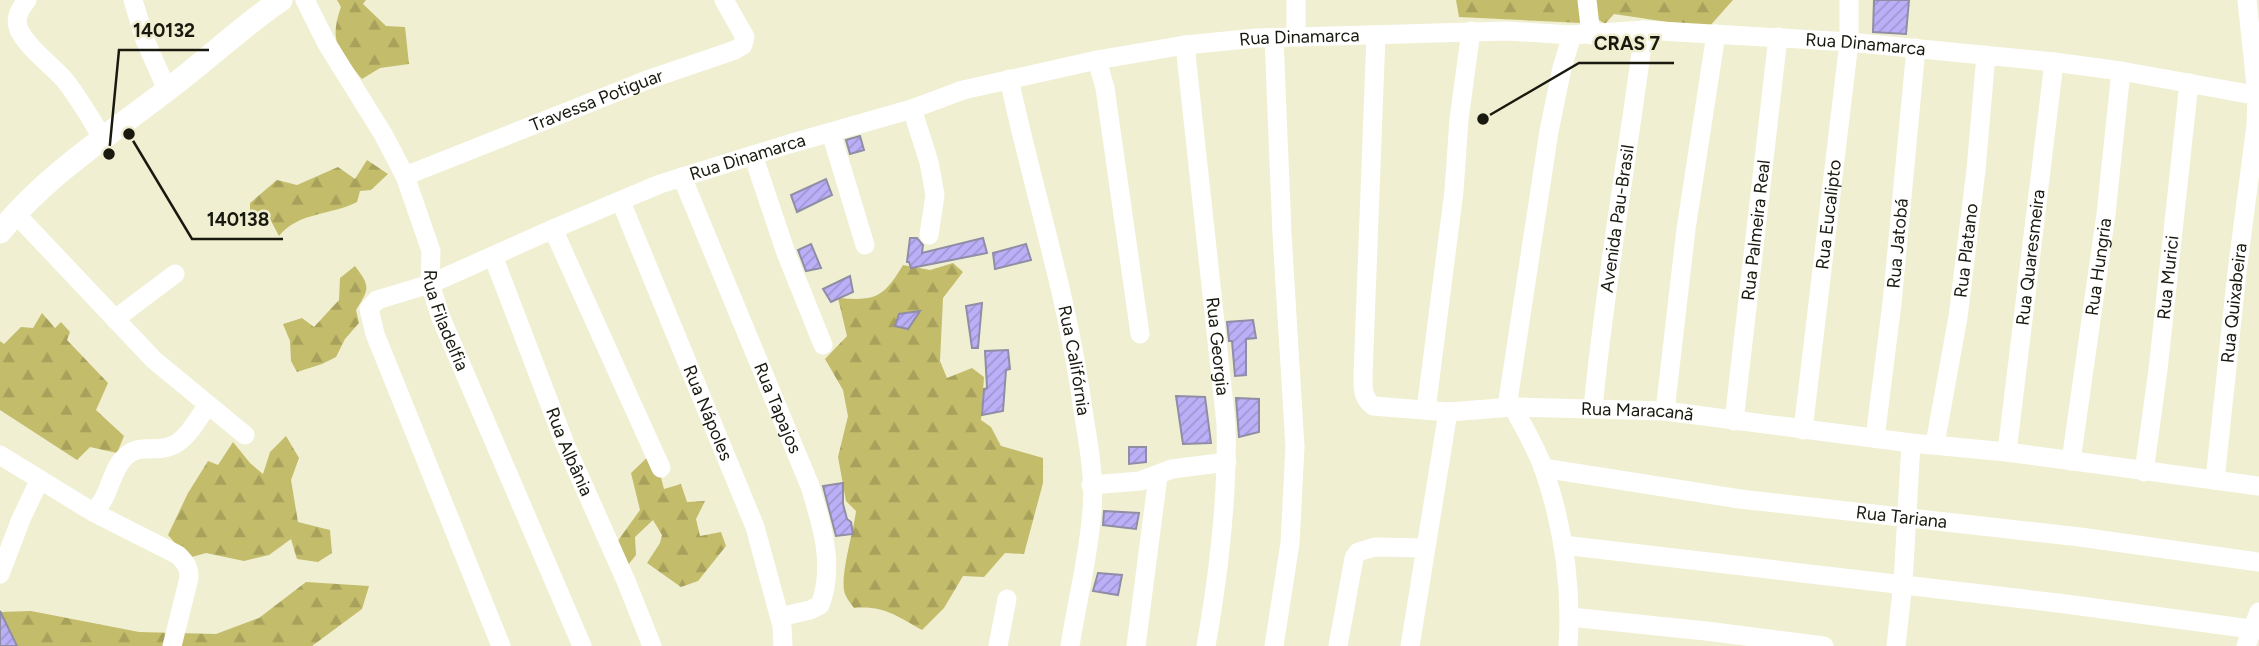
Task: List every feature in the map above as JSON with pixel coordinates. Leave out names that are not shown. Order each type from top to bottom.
[{"type":"street","points":[[27,0],[18,13],[19,29],[29,44],[71,88],[102,137]]},
{"type":"street","points":[[133,0],[145,40],[167,90]]},
{"type":"street","points":[[0,232],[15,214],[102,137],[167,90],[281,0]]},
{"type":"street","name":"Rua Filadelfia","points":[[305,0],[327,44],[377,123],[405,176],[431,251],[430,284],[460,366],[582,646]]},
{"type":"street","name":"Travessa Potiguar","points":[[405,176],[613,93],[735,50],[743,45],[745,37],[724,0]]},
{"type":"street","points":[[1296,0],[1296,37]]},
{"type":"street","points":[[1568,646],[1570,617],[1563,545],[1544,468],[1510,407],[1549,131],[1562,68],[1582,35],[1587,0]]},
{"type":"street","name":"Rua Eucalipto","points":[[1803,430],[1849,42],[1849,0]]},
{"type":"street","name":"Rua Quixabeira","points":[[2215,480],[2258,95],[2247,0]]},
{"type":"street","name":"Rua Dinamarca","points":[[501,646],[375,334],[369,309],[377,300],[430,284],[553,229],[682,177],[912,109],[943,96],[1009,79],[1185,45],[1273,38],[1507,31],[1582,35],[1644,30],[1778,37],[2054,62],[2258,95]]},
{"type":"street","name":"Avenida Pau-Brasil","points":[[1592,408],[1644,30]]},
{"type":"street","points":[[1426,410],[1471,32]]},
{"type":"street","points":[[1665,411],[1686,229],[1716,34]]},
{"type":"street","name":"Rua Maracanã","points":[[1376,35],[1363,375],[1363,394],[1373,405],[1448,412],[1510,407],[1665,411],[1910,443],[2007,452],[2259,486]]},
{"type":"street","name":"Rua Palmeira Real","points":[[1734,421],[1778,37]]},
{"type":"street","points":[[1273,38],[1295,447],[1290,543],[1274,646]]},
{"type":"street","name":"Rua Georgia","points":[[1185,45],[1226,424],[1227,462],[1222,547],[1206,646]]},
{"type":"street","name":"Rua Jatobá","points":[[1875,438],[1892,303],[1916,48]]},
{"type":"street","name":"Rua Platano","points":[[1934,444],[1958,317],[1976,170],[1986,55]]},
{"type":"street","points":[[1097,60],[1105,88],[1140,334]]},
{"type":"street","name":"Rua Quaresmeira","points":[[2007,452],[2054,62]]},
{"type":"street","name":"Rua Hungria","points":[[2071,461],[2106,214],[2121,71]]},
{"type":"street","name":"Rua Califórnia","points":[[1009,79],[1024,149],[1050,241],[1078,368],[1090,456],[1092,509],[1070,646]]},
{"type":"street","name":"Rua Murici","points":[[2144,472],[2158,370],[2189,83]]},
{"type":"street","points":[[912,109],[929,162],[934,195],[929,235]]},
{"type":"street","points":[[831,133],[865,245]]},
{"type":"street","points":[[753,155],[786,253],[823,345]]},
{"type":"street","name":"Rua Tapajos","points":[[682,177],[810,486],[823,528],[828,575],[820,605],[781,621]]},
{"type":"street","name":"Rua Nápoles","points":[[621,202],[755,527],[781,621],[783,646]]},
{"type":"street","points":[[15,214],[154,360],[245,435]]},
{"type":"street","points":[[553,229],[661,468]]},
{"type":"street","name":"Rua Albânia","points":[[493,256],[565,444],[652,646]]},
{"type":"street","points":[[116,318],[175,274]]},
{"type":"street","points":[[93,512],[108,495],[114,475],[126,456],[141,448],[160,449],[174,446],[207,406]]},
{"type":"street","points":[[1410,646],[1448,412]]},
{"type":"street","points":[[1896,646],[1903,583],[1910,443]]},
{"type":"street","points":[[0,455],[93,512],[178,555],[189,569],[172,646]]},
{"type":"street","points":[[1091,485],[1125,483],[1190,465],[1227,462]]},
{"type":"street","name":"Rua Tariana","points":[[1544,468],[1727,497],[2080,537],[2259,562]]},
{"type":"street","points":[[1136,646],[1158,475]]},
{"type":"street","points":[[0,574],[39,481]]},
{"type":"street","points":[[1563,545],[1903,583],[2254,629]]},
{"type":"street","points":[[1338,646],[1352,568],[1358,552],[1375,547],[1425,548]]},
{"type":"street","points":[[998,646],[1007,599]]},
{"type":"street","points":[[1570,617],[1824,646]]},
{"type":"green space","points":[[337,0],[366,0],[363,4],[386,26],[405,27],[409,64],[380,68],[362,79],[338,46],[336,30],[341,7]]},
{"type":"green space","points":[[1456,0],[1578,0],[1581,23],[1459,17]]},
{"type":"green space","points":[[1587,0],[1733,0],[1708,28],[1614,14],[1605,24],[1596,18]]},
{"type":"green space","points":[[367,160],[388,174],[371,190],[360,191],[357,202],[305,218],[279,236],[270,219],[255,224],[250,215],[250,203],[277,180],[297,185],[338,167],[355,179]]},
{"type":"green space","points":[[953,263],[963,272],[943,298],[940,361],[947,378],[972,368],[984,377],[981,420],[991,427],[1001,446],[1043,458],[1043,483],[1024,554],[1005,553],[984,577],[963,576],[944,608],[922,630],[882,610],[854,608],[845,594],[845,566],[856,511],[846,501],[838,457],[848,416],[843,390],[825,359],[847,336],[838,298],[861,299],[877,295],[884,291],[903,265],[930,270]]},
{"type":"green space","points":[[355,266],[366,284],[366,292],[356,310],[359,323],[345,339],[336,357],[297,372],[291,361],[290,341],[283,324],[302,318],[314,327],[339,300],[340,278]]},
{"type":"green space","points":[[42,313],[55,328],[61,322],[70,332],[67,340],[108,383],[96,410],[124,436],[117,453],[90,447],[77,460],[0,410],[0,341],[4,344],[21,327],[33,328]]},
{"type":"green space","points":[[286,436],[299,458],[291,480],[298,522],[330,530],[332,553],[318,562],[297,559],[291,539],[269,555],[244,561],[206,553],[188,558],[168,535],[188,493],[208,461],[218,465],[233,442],[263,474],[270,452]]},
{"type":"green space","points":[[654,451],[664,489],[681,484],[687,502],[705,501],[696,519],[700,536],[721,532],[726,546],[698,581],[681,587],[647,563],[662,535],[653,520],[635,537],[636,555],[628,565],[617,542],[640,510],[631,473]]},
{"type":"green space","points":[[306,582],[369,586],[362,609],[312,646],[0,646],[0,612],[31,611],[139,632],[216,634],[259,618]]},
{"type":"building","points":[[1874,0],[1909,0],[1906,34],[1873,32]]},
{"type":"building","points":[[860,136],[864,150],[850,154],[846,140]]},
{"type":"building","points":[[826,179],[832,195],[797,212],[791,195]]},
{"type":"building","points":[[910,238],[917,238],[923,245],[922,253],[983,238],[987,253],[911,268],[907,262]]},
{"type":"building","points":[[811,244],[821,268],[806,271],[798,250]]},
{"type":"building","points":[[1026,244],[1031,260],[995,269],[993,253]]},
{"type":"building","points":[[850,276],[853,292],[831,302],[823,289]]},
{"type":"building","points":[[982,303],[978,348],[972,348],[966,306]]},
{"type":"building","points":[[920,311],[908,329],[895,326],[899,314]]},
{"type":"building","points":[[1253,320],[1256,338],[1246,339],[1246,375],[1235,376],[1232,341],[1229,341],[1227,322]]},
{"type":"building","points":[[1008,350],[1010,369],[1006,370],[1003,411],[982,415],[984,389],[987,388],[985,351]]},
{"type":"building","points":[[1176,396],[1205,397],[1211,443],[1183,444]]},
{"type":"building","points":[[1236,398],[1259,399],[1259,432],[1239,437]]},
{"type":"building","points":[[1129,447],[1146,447],[1146,462],[1129,464]]},
{"type":"building","points":[[843,483],[843,504],[853,534],[836,536],[823,486]]},
{"type":"building","points":[[1104,511],[1139,513],[1136,529],[1103,525]]},
{"type":"building","points":[[1098,573],[1122,575],[1118,595],[1093,591]]},
{"type":"building","points":[[0,611],[17,646],[0,646]]},
{"type":"place","name":"CRAS 7","points":[[1483,119]]},
{"type":"place","name":"140138","points":[[129,134]]},
{"type":"place","name":"140132","points":[[109,154]]}]
